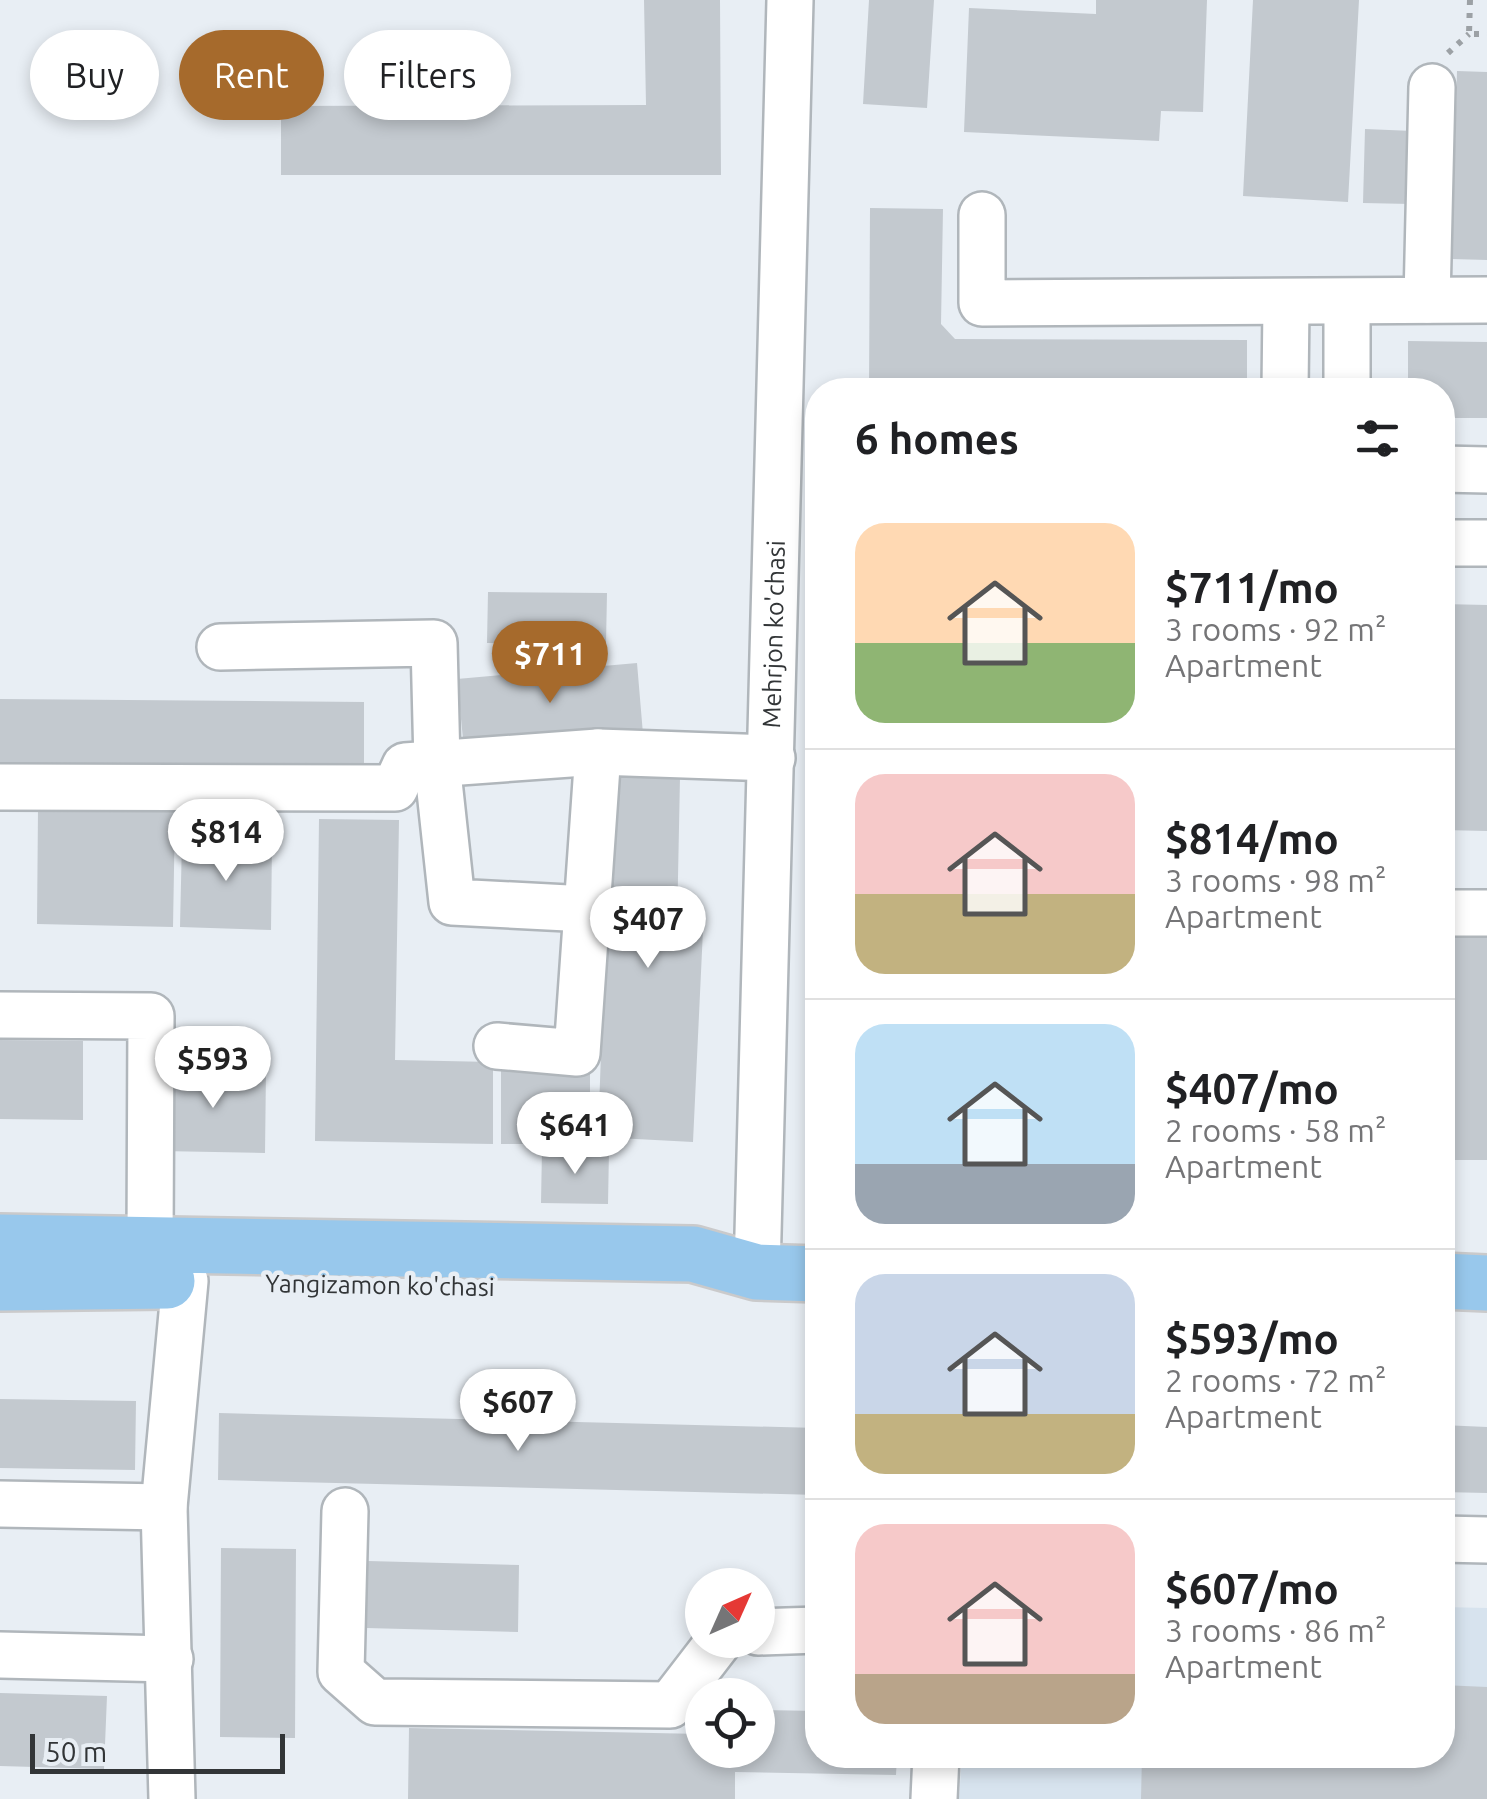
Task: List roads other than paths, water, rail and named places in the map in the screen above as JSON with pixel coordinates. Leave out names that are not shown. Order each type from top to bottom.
[{"type":"main road","name":"Yangizamon ko'chasi","points":[[0,1242],[168,1262],[688,1292],[757,1272],[805,1274]]},
{"type":"main road","name":"Yangizamon ko'chasi","points":[[0,1283],[168,1262]]},
{"type":"main road","points":[[1455,1282],[1487,1283]]},
{"type":"street","name":"Mehrjon ko'chasi","points":[[757,1272],[772,758],[797,539],[799,460],[790,0]]},
{"type":"street","points":[[1427,300],[1432,87]]},
{"type":"street","points":[[982,215],[982,303],[1347,304],[1487,300]]},
{"type":"street","points":[[1285,378],[1286,304]]},
{"type":"street","points":[[1347,304],[1347,378]]},
{"type":"street","points":[[1455,470],[1487,470]]},
{"type":"street","points":[[1455,542],[1487,543]]},
{"type":"street","points":[[220,647],[434,643],[438,763],[452,902],[587,909]]},
{"type":"street","points":[[0,787],[395,788],[405,766],[438,763],[598,752],[772,758]]},
{"type":"street","points":[[497,1046],[577,1052],[598,752]]},
{"type":"street","points":[[1455,914],[1487,914]]},
{"type":"street","points":[[0,1015],[151,1016],[168,1262],[164,1507],[172,1799]]},
{"type":"street","points":[[0,1504],[164,1507]]},
{"type":"street","points":[[345,1511],[341,1672],[374,1702],[670,1706],[706,1658]]},
{"type":"street","points":[[1455,1539],[1487,1540]]},
{"type":"street","points":[[775,1631],[805,1630]]},
{"type":"street","points":[[0,1655],[170,1659]]},
{"type":"street","points":[[934,1799],[935,1768]]}]
